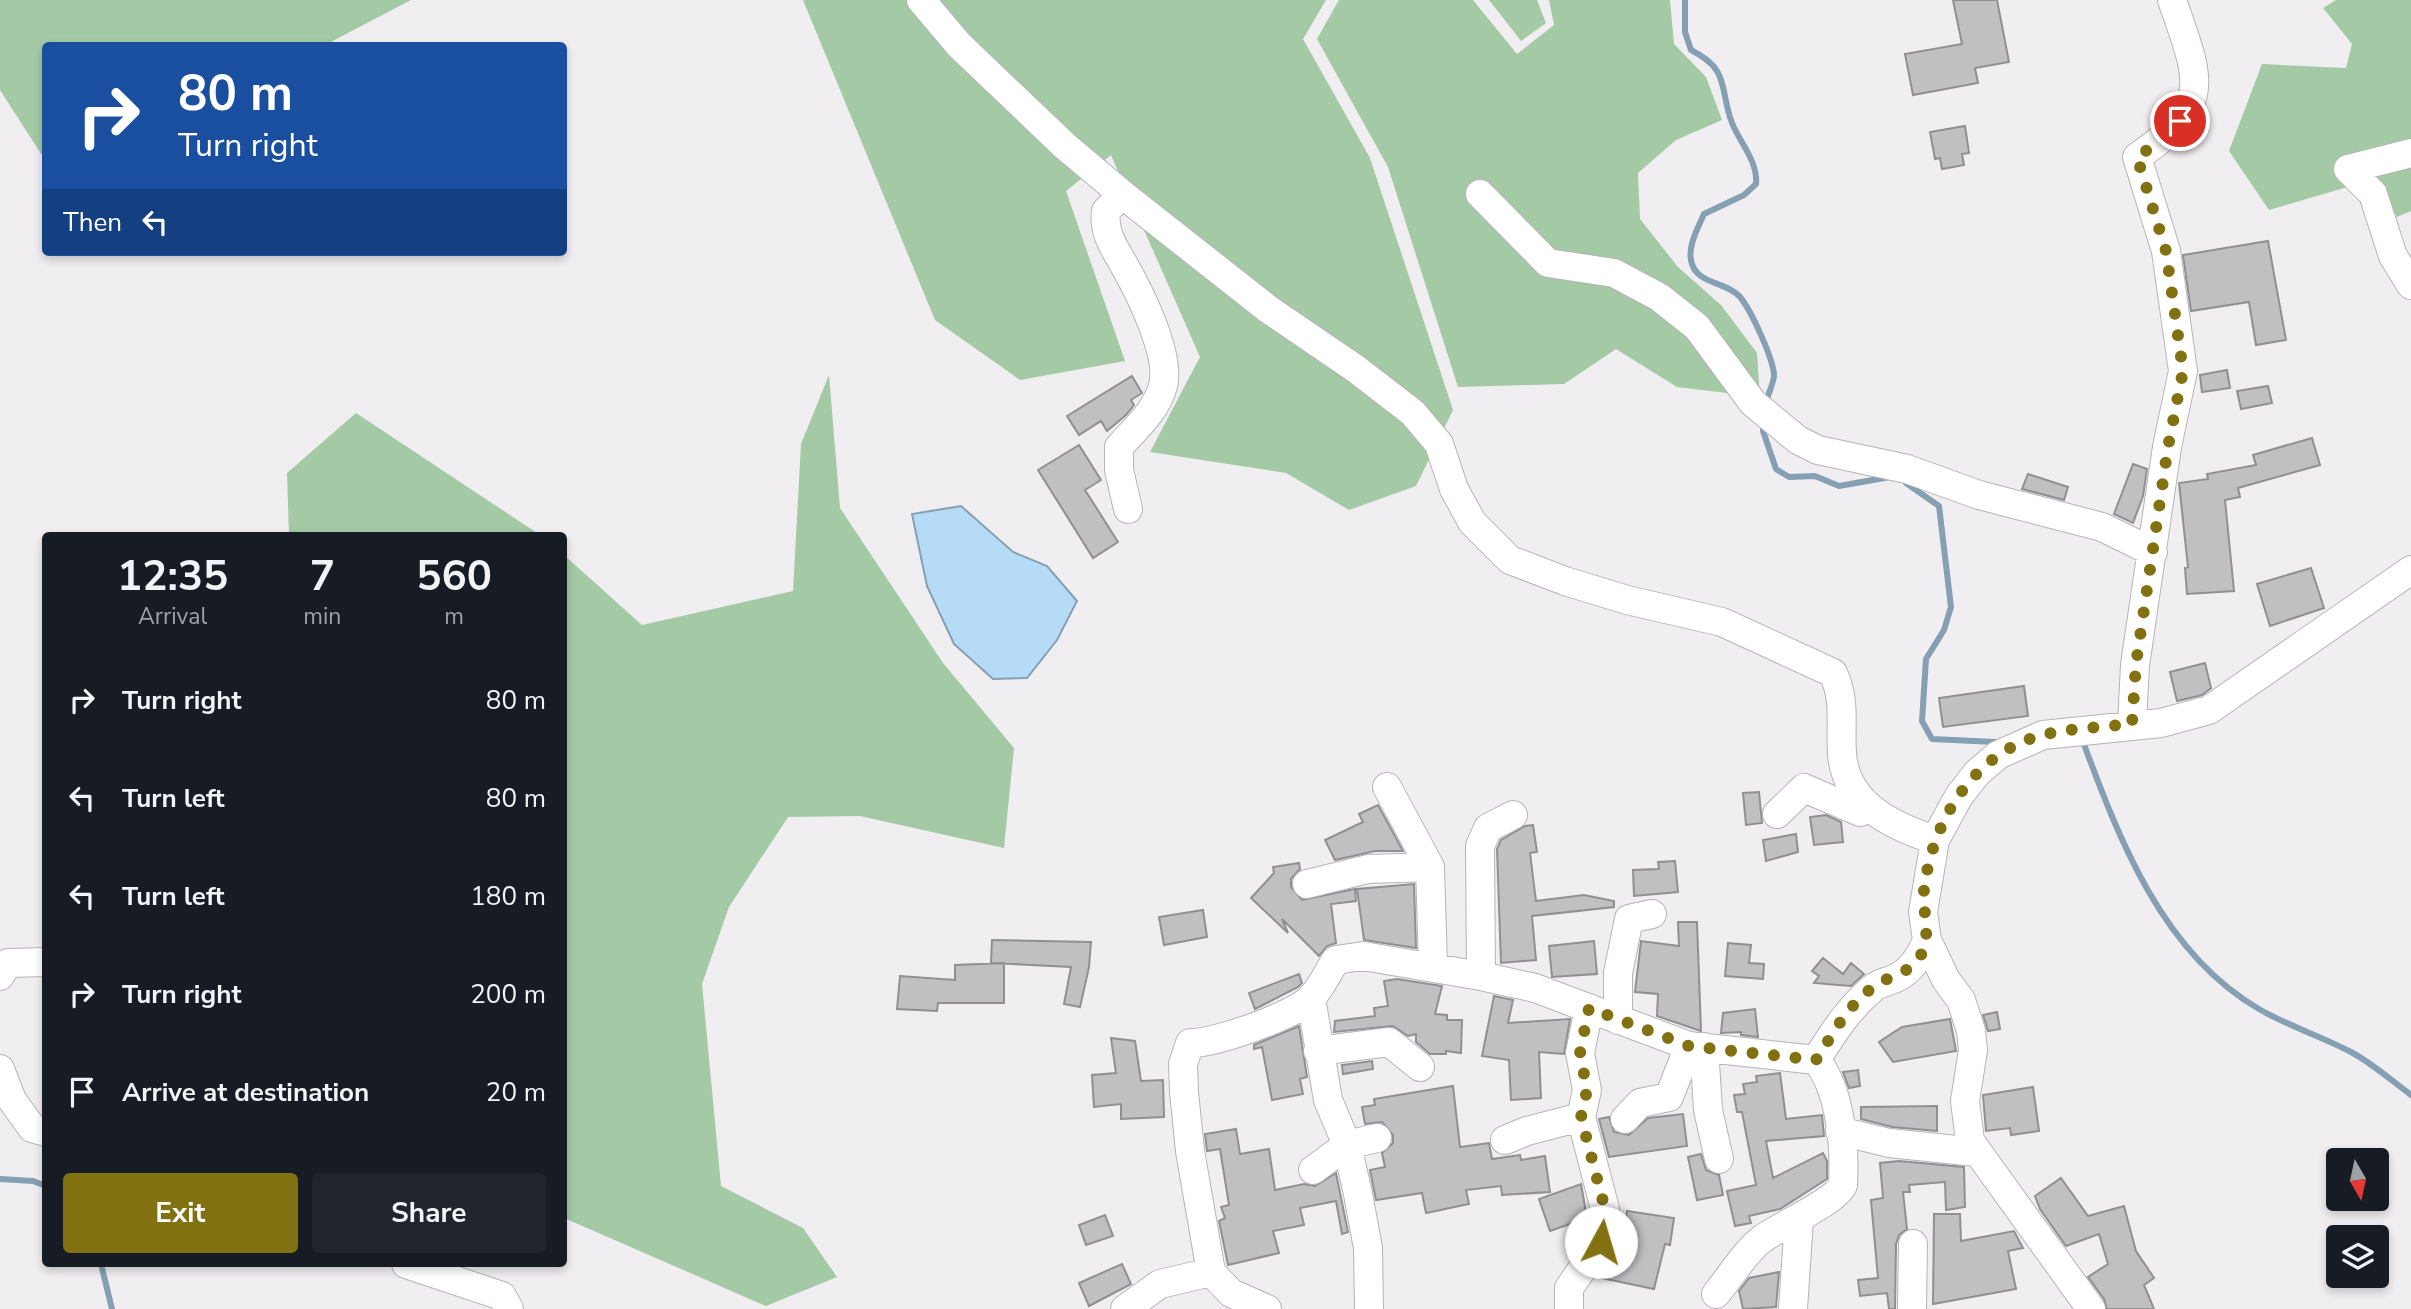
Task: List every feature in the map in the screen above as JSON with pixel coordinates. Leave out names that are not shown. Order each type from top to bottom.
[{"type":"street","points":[[921,0],[959,45],[1065,146],[1122,194],[1268,309],[1356,369],[1413,413],[1439,444],[1454,488],[1472,522],[1510,560],[1565,582],[1722,622],[1833,673],[1841,690],[1842,754],[1847,777],[1870,808],[1896,826],[1935,840]]},
{"type":"street","points":[[2132,724],[2136,664],[2168,447],[2183,371],[2166,251],[2137,157],[2171,134],[2190,109],[2195,73],[2172,0]]},
{"type":"street","points":[[2411,153],[2348,169],[2373,194],[2393,256],[2411,285]]},
{"type":"street","points":[[1122,194],[1106,211],[1105,232],[1139,295],[1164,360],[1163,386],[1151,412],[1119,447],[1119,470],[1128,509]]},
{"type":"street","points":[[1480,194],[1548,263],[1614,272],[1659,297],[1697,327],[1761,410],[1798,440],[1818,450],[1907,469],[1979,495],[2102,527],[2153,552]]},
{"type":"street","points":[[2091,1309],[1970,1141],[1965,1101],[1973,1050],[1967,1013],[1946,980],[1927,940],[1924,891],[1935,840],[1959,796],[1977,773],[1998,755],[2043,735],[2186,718],[2209,710],[2411,570]]},
{"type":"street","points":[[1387,787],[1430,866],[1433,967]]},
{"type":"street","points":[[1777,814],[1804,788],[1860,812],[1870,808]]},
{"type":"street","points":[[1481,976],[1480,846],[1488,828],[1513,815]]},
{"type":"street","points":[[1307,884],[1368,869],[1430,866]]},
{"type":"street","points":[[1618,1020],[1618,973],[1629,919],[1652,914]]},
{"type":"street","points":[[1816,1060],[1847,1012],[1876,985],[1898,977],[1912,965],[1920,957],[1927,940]]},
{"type":"street","points":[[1267,1309],[1231,1293],[1211,1272],[1190,1151],[1184,1092],[1186,1050],[1191,1043],[1202,1044],[1244,1030],[1311,999],[1331,967],[1342,957],[1363,956],[1535,988],[1696,1047],[1816,1060],[1828,1075],[1840,1131],[1843,1185],[1839,1192],[1799,1220],[1762,1240],[1716,1294]]},
{"type":"street","points":[[0,976],[8,963],[42,962]]},
{"type":"street","points":[[1311,999],[1328,1100],[1347,1145],[1368,1248],[1369,1309]]},
{"type":"street","points":[[1569,1309],[1569,1287],[1601,1242],[1605,1209],[1581,1117],[1587,1090],[1580,1053],[1589,1008]]},
{"type":"street","points":[[1318,1051],[1389,1042],[1420,1067]]},
{"type":"street","points":[[1625,1119],[1640,1103],[1669,1097],[1696,1047]]},
{"type":"street","points":[[1696,1047],[1719,1159]]},
{"type":"street","points":[[0,1069],[12,1100],[32,1128],[42,1131]]},
{"type":"street","points":[[1505,1140],[1527,1131],[1581,1117]]},
{"type":"street","points":[[1840,1131],[1889,1143],[1976,1152]]},
{"type":"street","points":[[1313,1170],[1347,1145],[1377,1138]]},
{"type":"street","points":[[1793,1309],[1799,1220]]},
{"type":"street","points":[[1912,1309],[1913,1244]]},
{"type":"street","points":[[415,1267],[502,1297],[509,1309]]},
{"type":"street","points":[[1125,1309],[1160,1284],[1211,1272]]},
{"type":"green space","points":[[0,0],[411,0],[331,42],[42,42],[42,155],[0,90]]},
{"type":"green space","points":[[803,0],[1326,0],[1303,39],[1370,158],[1453,410],[1416,486],[1349,510],[1286,473],[1150,452],[1200,357],[1111,155],[1066,191],[1125,361],[1020,380],[935,320]]},
{"type":"green space","points":[[1339,0],[1473,0],[1517,54],[1554,25],[1549,0],[1670,0],[1674,44],[1706,77],[1722,120],[1676,140],[1638,173],[1640,219],[1678,267],[1721,305],[1757,353],[1760,397],[1677,387],[1616,349],[1564,384],[1458,387],[1388,167],[1317,39]]},
{"type":"green space","points":[[1489,0],[1537,0],[1546,23],[1521,41]]},
{"type":"green space","points":[[2336,0],[2411,0],[2411,211],[2397,217],[2378,178],[2269,210],[2229,151],[2262,64],[2346,68],[2352,44],[2323,8]]},
{"type":"green space","points":[[829,375],[840,508],[943,663],[1014,748],[1004,848],[860,816],[788,817],[729,907],[702,984],[721,1186],[803,1228],[837,1277],[766,1306],[567,1219],[567,558],[642,625],[793,591],[801,444]]},
{"type":"green space","points":[[356,413],[535,532],[289,532],[287,473]]},
{"type":"water","points":[[961,506],[1013,552],[1047,566],[1077,601],[1057,640],[1027,678],[993,679],[954,644],[927,586],[912,514]]},
{"type":"building","points":[[1953,0],[1997,0],[2009,62],[1975,68],[1978,83],[1913,95],[1905,54],[1962,44]]},
{"type":"building","points":[[1965,126],[1969,153],[1962,154],[1964,165],[1942,169],[1940,158],[1935,159],[1930,132]]},
{"type":"building","points":[[2268,241],[2286,340],[2256,345],[2249,302],[2191,311],[2183,255]]},
{"type":"building","points":[[2227,370],[2230,388],[2202,392],[2200,375]]},
{"type":"building","points":[[1132,376],[1142,393],[1131,400],[1134,405],[1126,415],[1107,431],[1101,421],[1079,435],[1067,416]]},
{"type":"building","points":[[2268,386],[2272,403],[2241,409],[2237,391]]},
{"type":"building","points":[[2312,438],[2320,465],[2238,488],[2240,497],[2225,500],[2234,591],[2187,594],[2185,568],[2188,567],[2179,483],[2208,479],[2207,474],[2256,465],[2253,455]]},
{"type":"building","points":[[1079,445],[1101,480],[1085,490],[1118,542],[1093,558],[1038,470]]},
{"type":"building","points":[[2133,464],[2147,469],[2143,496],[2133,523],[2114,514]]},
{"type":"building","points":[[2028,474],[2068,487],[2064,500],[2022,489]]},
{"type":"building","points":[[2311,568],[2324,608],[2270,626],[2257,584]]},
{"type":"building","points":[[2205,663],[2211,688],[2202,695],[2177,701],[2170,672]]},
{"type":"building","points":[[2024,686],[2028,716],[1943,727],[1939,698]]},
{"type":"building","points":[[1759,792],[1762,823],[1746,825],[1743,793]]},
{"type":"building","points":[[1378,805],[1403,851],[1375,851],[1335,860],[1325,840],[1363,822],[1359,814]]},
{"type":"building","points":[[1826,815],[1841,822],[1843,842],[1814,845],[1810,817]]},
{"type":"building","points":[[1533,825],[1537,852],[1530,853],[1536,901],[1584,895],[1614,901],[1614,907],[1532,916],[1536,960],[1501,963],[1497,849],[1501,840],[1525,826]]},
{"type":"building","points":[[1796,834],[1798,852],[1766,861],[1763,840]]},
{"type":"building","points":[[1675,861],[1678,892],[1634,896],[1633,870],[1659,869],[1658,862]]},
{"type":"building","points":[[1299,863],[1300,869],[1291,879],[1291,887],[1302,900],[1355,889],[1356,901],[1331,904],[1336,943],[1327,946],[1319,956],[1282,919],[1288,933],[1251,898],[1274,873],[1273,867]]},
{"type":"building","points":[[1414,884],[1416,948],[1364,940],[1357,889]]},
{"type":"building","points":[[1203,910],[1207,937],[1164,945],[1159,917]]},
{"type":"building","points":[[1678,922],[1697,922],[1701,1031],[1657,1016],[1658,994],[1635,992],[1641,941],[1679,946]]},
{"type":"building","points":[[992,940],[1091,942],[1089,967],[1080,1007],[1064,1004],[1071,967],[991,963]]},
{"type":"building","points":[[1594,941],[1597,974],[1552,977],[1549,946]]},
{"type":"building","points":[[1728,943],[1751,945],[1749,963],[1764,964],[1763,979],[1725,976]]},
{"type":"building","points":[[1823,958],[1843,974],[1851,963],[1864,974],[1851,986],[1814,983],[1819,976],[1812,971]]},
{"type":"building","points":[[1004,963],[1004,1003],[938,1003],[937,1011],[897,1009],[900,976],[955,980],[955,965]]},
{"type":"building","points":[[1299,974],[1302,983],[1298,987],[1255,1009],[1249,993]]},
{"type":"building","points":[[1397,979],[1442,986],[1435,1014],[1447,1015],[1447,1020],[1462,1020],[1461,1053],[1446,1051],[1446,1054],[1430,1054],[1416,1042],[1416,1034],[1408,1036],[1393,1026],[1334,1032],[1335,1021],[1375,1016],[1374,1008],[1388,1006],[1384,981]]},
{"type":"building","points":[[1494,996],[1513,1000],[1508,1023],[1570,1019],[1564,1054],[1539,1052],[1541,1098],[1511,1100],[1509,1060],[1482,1056]]},
{"type":"building","points":[[1755,1009],[1758,1037],[1741,1035],[1741,1032],[1721,1033],[1723,1013]]},
{"type":"building","points":[[1997,1012],[2000,1029],[1988,1031],[1983,1015]]},
{"type":"building","points":[[1950,1019],[1956,1051],[1893,1062],[1879,1042],[1902,1027]]},
{"type":"building","points":[[1299,1026],[1307,1077],[1300,1079],[1303,1094],[1272,1100],[1262,1047],[1254,1049],[1254,1045]]},
{"type":"building","points":[[1111,1038],[1135,1041],[1141,1081],[1163,1080],[1164,1117],[1121,1119],[1121,1104],[1094,1107],[1092,1075],[1116,1073]]},
{"type":"building","points":[[1372,1061],[1373,1069],[1343,1074],[1342,1065]]},
{"type":"building","points":[[1858,1070],[1860,1086],[1849,1088],[1843,1072]]},
{"type":"building","points":[[1780,1073],[1786,1119],[1822,1115],[1824,1136],[1766,1141],[1773,1178],[1823,1153],[1827,1161],[1827,1179],[1780,1209],[1749,1216],[1751,1223],[1735,1226],[1727,1191],[1756,1185],[1742,1112],[1737,1112],[1734,1095],[1745,1094],[1743,1084],[1757,1082],[1756,1076]]},
{"type":"building","points":[[1453,1086],[1460,1147],[1489,1143],[1492,1159],[1520,1155],[1521,1160],[1545,1156],[1550,1192],[1502,1195],[1501,1186],[1466,1190],[1469,1204],[1426,1213],[1422,1193],[1376,1200],[1370,1170],[1385,1167],[1382,1153],[1393,1143],[1393,1135],[1382,1122],[1365,1124],[1362,1107],[1375,1105],[1374,1099]]},
{"type":"building","points":[[2033,1087],[2039,1131],[2011,1135],[2010,1128],[1986,1131],[1983,1095]]},
{"type":"building","points":[[1937,1106],[1937,1131],[1892,1127],[1861,1119],[1861,1107]]},
{"type":"building","points":[[1683,1114],[1687,1146],[1609,1157],[1599,1119],[1609,1117],[1614,1132],[1629,1135],[1648,1118]]},
{"type":"building","points":[[1236,1129],[1240,1154],[1269,1149],[1275,1190],[1304,1184],[1315,1186],[1336,1173],[1348,1232],[1342,1234],[1336,1201],[1300,1208],[1304,1225],[1273,1231],[1279,1253],[1228,1265],[1219,1221],[1225,1218],[1221,1207],[1229,1205],[1220,1149],[1207,1151],[1205,1134]]},
{"type":"building","points":[[1701,1154],[1706,1170],[1719,1175],[1723,1195],[1697,1200],[1688,1157]]},
{"type":"building","points":[[1899,1161],[1964,1167],[1965,1207],[1946,1210],[1945,1182],[1909,1185],[1910,1192],[1903,1192],[1907,1229],[1899,1235],[1896,1244],[1895,1309],[1889,1309],[1887,1293],[1860,1296],[1858,1280],[1878,1278],[1871,1200],[1883,1198],[1880,1163]]},
{"type":"building","points":[[2061,1178],[2088,1216],[2124,1206],[2136,1251],[2154,1278],[2144,1285],[2154,1309],[2107,1309],[2104,1299],[2088,1277],[2108,1264],[2099,1234],[2066,1246],[2040,1209],[2035,1196]]},
{"type":"building","points":[[1581,1184],[1587,1218],[1550,1231],[1539,1199]]},
{"type":"building","points":[[1627,1211],[1674,1218],[1670,1245],[1665,1244],[1654,1289],[1597,1277],[1612,1256],[1619,1275]]},
{"type":"building","points":[[1934,1214],[1960,1214],[1961,1241],[2014,1231],[2023,1248],[2008,1251],[2016,1289],[1933,1304]]},
{"type":"building","points":[[1105,1215],[1113,1236],[1086,1245],[1079,1225]]},
{"type":"building","points":[[1122,1264],[1131,1284],[1089,1306],[1079,1283]]},
{"type":"building","points":[[1779,1272],[1776,1307],[1743,1309],[1739,1291],[1749,1278]]},
{"type":"waterway","points":[[1685,0],[1685,32],[1691,50],[1704,57],[1718,73],[1732,123],[1756,176],[1756,184],[1744,195],[1704,214],[1692,243],[1691,260],[1699,274],[1740,297],[1750,313],[1773,369],[1774,376],[1766,402]]},
{"type":"waterway","points":[[1764,423],[1763,431],[1776,469],[1789,477],[1815,476],[1839,486],[1890,477]]},
{"type":"waterway","points":[[1906,483],[1939,506],[1951,607],[1944,630],[1926,659],[1922,721],[1932,739],[1995,742]]},
{"type":"waterway","points":[[2082,739],[2129,854],[2170,925],[2196,957],[2225,985],[2259,1009],[2351,1052],[2411,1095]]},
{"type":"waterway","points":[[0,1179],[33,1181],[42,1184]]},
{"type":"waterway","points":[[102,1267],[112,1309]]},
{"type":"route","points":[[1601,1242],[1605,1209],[1581,1117],[1586,1107],[1587,1090],[1580,1053],[1589,1008],[1640,1030],[1689,1046],[1816,1060],[1847,1012],[1876,985],[1898,977],[1920,957],[1927,940],[1923,912],[1924,891],[1935,840],[1944,818],[1977,773],[1998,755],[2017,744],[2043,735],[2132,724],[2136,664],[2168,447],[2183,371],[2166,251],[2137,157],[2171,134],[2180,121]]}]
